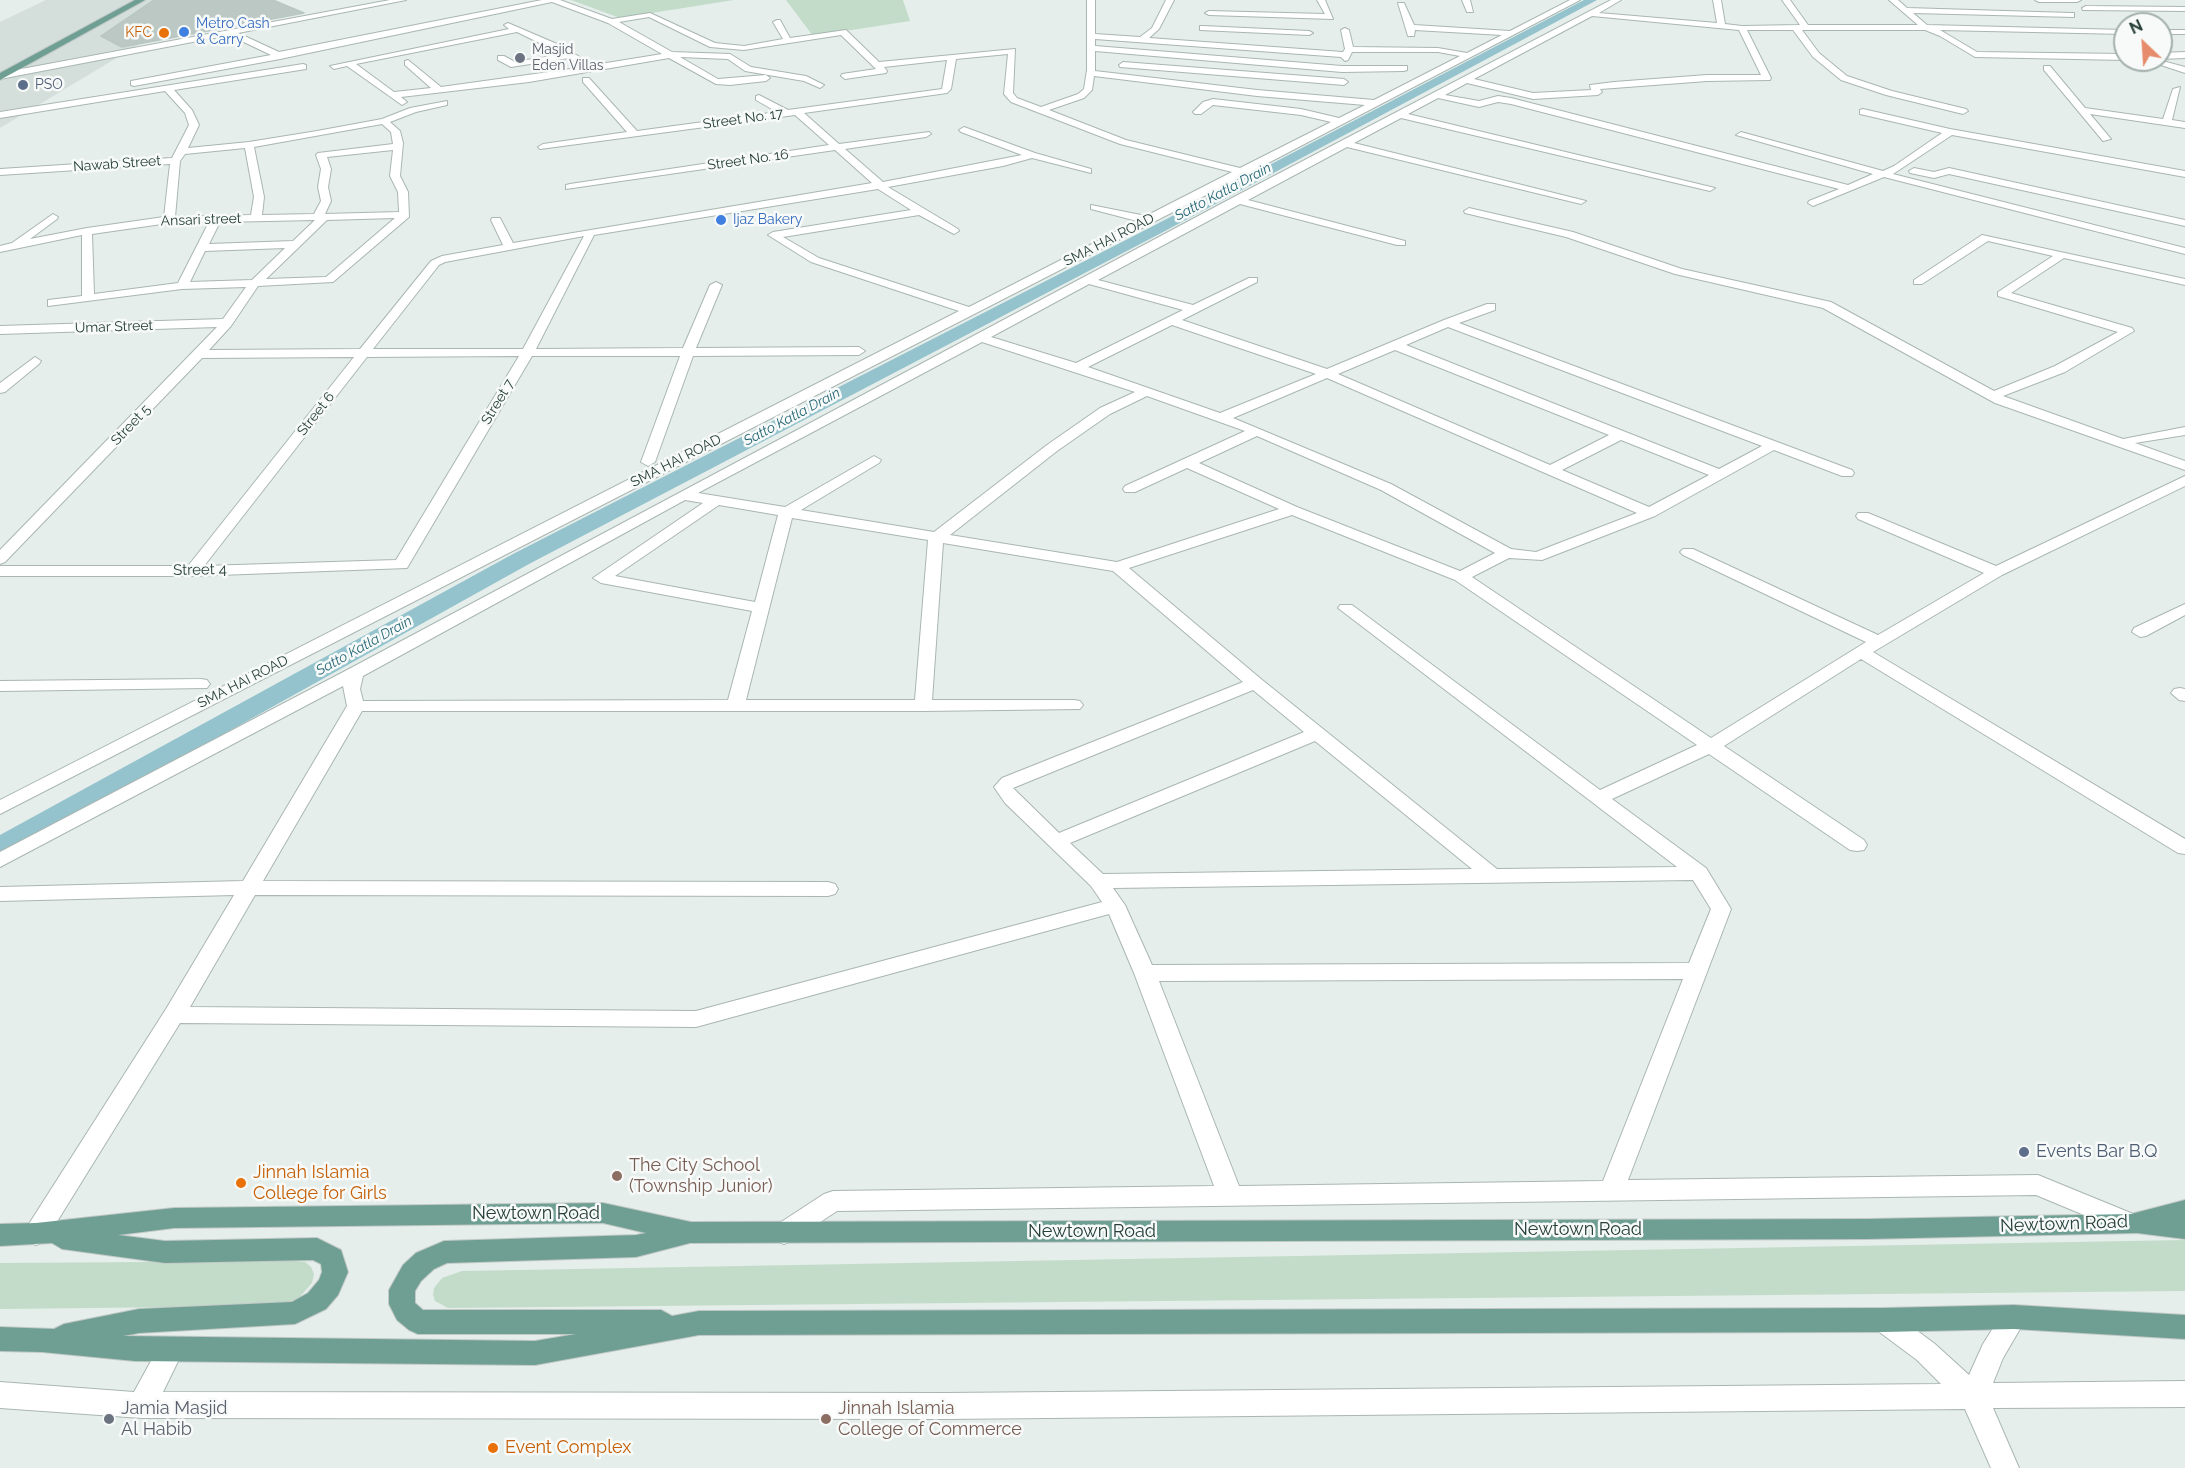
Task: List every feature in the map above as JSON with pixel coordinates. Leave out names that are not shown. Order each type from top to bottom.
[{"type":"main road","points":[[0,73],[127,0]]},
{"type":"main road","points":[[14,70],[141,0]]},
{"type":"main road","name":"Newtown Road","points":[[0,1235],[36,1234],[174,1218],[603,1213],[691,1233],[1868,1229],[2131,1224],[2185,1210]]},
{"type":"main road","points":[[2131,1224],[2185,1229]]},
{"type":"main road","points":[[691,1233],[636,1246],[444,1252],[425,1261],[412,1273],[402,1290],[402,1304],[405,1312],[418,1322],[1883,1320],[2014,1317],[2185,1327]]},
{"type":"main road","points":[[36,1234],[165,1252],[317,1249],[332,1258],[336,1272],[329,1287],[317,1301],[295,1313],[278,1316],[139,1322],[42,1340]]},
{"type":"main road","points":[[0,1339],[42,1340],[135,1349],[535,1353],[699,1323]]},
{"type":"street","points":[[0,73],[231,33],[402,0]]},
{"type":"street","points":[[125,84],[553,0],[611,21],[716,81],[781,75]]},
{"type":"street","points":[[1040,111],[1081,96],[1088,90],[1091,73],[1091,0]]},
{"type":"street","points":[[1144,38],[1155,29],[1170,0]]},
{"type":"street","points":[[1193,42],[1203,28],[1210,10],[1330,17],[1321,0]]},
{"type":"street","points":[[1467,0],[1470,10]]},
{"type":"street","points":[[0,860],[356,673],[683,495],[1090,281],[1236,200],[1346,144],[1588,13],[1617,0]]},
{"type":"street","points":[[1717,0],[1721,26]]},
{"type":"street","points":[[1786,0],[1798,16],[1801,28],[1816,55],[1844,78],[1889,93],[1963,111]]},
{"type":"street","points":[[1893,0],[1906,14],[1925,27],[1943,34],[1975,54],[2113,57]]},
{"type":"street","points":[[2039,0],[2077,0]]},
{"type":"street","points":[[1401,5],[1411,30],[1510,33]]},
{"type":"street","points":[[1568,7],[1588,13],[1742,28],[1925,27],[2113,32]]},
{"type":"street","name":"SMA HAI ROAD","points":[[0,808],[970,311],[1149,220],[1209,193],[1243,172],[1375,103],[1407,89],[1510,33],[1568,7]]},
{"type":"street","points":[[2086,8],[2185,9]]},
{"type":"street","points":[[482,14],[554,46],[593,68]]},
{"type":"street","points":[[1906,14],[2071,15]]},
{"type":"street","points":[[611,21],[653,16],[709,44],[732,48],[758,48],[843,32],[883,72],[845,76]]},
{"type":"street","points":[[1798,16],[1809,16]]},
{"type":"street","points":[[777,22],[788,41]]},
{"type":"street","points":[[1203,28],[1309,33]]},
{"type":"street","points":[[1466,80],[1533,96],[1598,92],[1593,87],[1614,85],[1707,78],[1767,78],[1742,28]]},
{"type":"street","points":[[334,66],[519,29]]},
{"type":"street","points":[[1342,69],[1347,52],[1345,30]]},
{"type":"street","points":[[0,115],[303,68],[231,33]]},
{"type":"street","points":[[1091,36],[1347,52],[1438,50],[1467,55]]},
{"type":"street","points":[[534,50],[554,46]]},
{"type":"street","points":[[1091,48],[1342,69],[1404,68]]},
{"type":"street","points":[[876,65],[1012,51],[1009,97],[1123,142],[1243,172]]},
{"type":"street","points":[[514,54],[501,58],[514,65],[570,55]]},
{"type":"street","points":[[392,95],[529,79],[670,56],[730,57],[748,69],[806,79],[820,85]]},
{"type":"street","name":"Street No. 17","points":[[543,147],[944,91],[947,89],[952,57]]},
{"type":"street","points":[[1091,62],[1102,63]]},
{"type":"street","points":[[349,63],[413,110]]},
{"type":"street","points":[[408,63],[438,89]]},
{"type":"street","points":[[1114,64],[1344,82]]},
{"type":"street","points":[[2047,68],[2106,139]]},
{"type":"street","points":[[0,73],[14,70]]},
{"type":"street","points":[[1091,73],[1257,93],[1375,103]]},
{"type":"street","points":[[586,81],[634,134]]},
{"type":"street","points":[[168,89],[189,112],[194,125],[175,161]]},
{"type":"street","points":[[1407,89],[1479,104],[1503,99],[1848,188]]},
{"type":"street","points":[[2167,122],[2177,89]]},
{"type":"street","points":[[759,98],[791,112],[837,147],[884,188],[954,231]]},
{"type":"street","points":[[1198,112],[1206,104],[1213,102],[1301,112],[1340,121]]},
{"type":"street","points":[[182,151],[249,145],[384,121],[413,110],[444,103]]},
{"type":"street","points":[[2082,110],[2185,125]]},
{"type":"street","points":[[1863,112],[1950,132],[2185,174]]},
{"type":"street","points":[[1400,115],[1710,188]]},
{"type":"street","points":[[52,303],[182,286],[330,280],[405,215],[403,192],[395,176],[398,146],[395,131],[384,121]]},
{"type":"street","points":[[964,130],[1032,155],[1087,171]]},
{"type":"street","points":[[1813,203],[1898,168],[1950,132]]},
{"type":"street","name":"Street No. 16","points":[[570,186],[926,134]]},
{"type":"street","points":[[1741,135],[1883,174],[2185,251]]},
{"type":"street","points":[[1346,144],[1581,201]]},
{"type":"street","points":[[249,145],[259,197],[256,218]]},
{"type":"street","points":[[321,216],[326,201],[323,187],[326,169],[321,155],[398,146]]},
{"type":"street","points":[[496,220],[509,246],[884,188],[1032,155]]},
{"type":"street","name":"Nawab Street","points":[[0,172],[175,161],[169,219]]},
{"type":"street","points":[[1898,168],[1934,175],[1949,171],[2185,223]]},
{"type":"street","points":[[1209,193],[1401,243]]},
{"type":"street","points":[[1095,207],[1149,220]]},
{"type":"street","points":[[922,211],[780,233],[773,236],[814,260],[970,311]]},
{"type":"street","points":[[1469,211],[1569,234],[1679,272],[1827,305],[2019,408],[2185,466]]},
{"type":"street","name":"Ansari street","points":[[0,249],[87,231],[169,219],[405,215]]},
{"type":"street","name":"Street 5","points":[[0,559],[199,354],[227,323],[254,284],[296,244],[321,216]]},
{"type":"street","points":[[0,256],[53,217]]},
{"type":"street","points":[[182,286],[216,219]]},
{"type":"street","points":[[87,231],[88,298]]},
{"type":"street","name":"Street 7","points":[[401,565],[528,352],[585,236]]},
{"type":"street","points":[[1918,282],[1986,237],[2185,282]]},
{"type":"street","points":[[202,248],[296,244]]},
{"type":"street","name":"Street 6","points":[[192,571],[435,263],[442,259],[509,246]]},
{"type":"street","points":[[1993,396],[2060,369],[2128,331],[2002,294],[2063,254]]},
{"type":"street","points":[[1077,367],[1253,280]]},
{"type":"street","points":[[1090,281],[1193,309]]},
{"type":"street","points":[[648,462],[688,352],[716,285]]},
{"type":"street","points":[[1221,418],[1448,323],[1491,308]]},
{"type":"street","points":[[1170,320],[1326,373],[1650,513]]},
{"type":"street","name":"Umar Street","points":[[0,330],[227,323]]},
{"type":"street","points":[[1448,323],[1846,473]]},
{"type":"street","points":[[983,338],[1077,367],[1257,431],[1386,487],[1507,553],[1537,557],[1650,513],[1774,445]]},
{"type":"street","points":[[1395,345],[1721,475]]},
{"type":"street","points":[[199,354],[859,351]]},
{"type":"street","points":[[0,389],[35,361]]},
{"type":"street","points":[[923,706],[936,538],[1052,448],[1105,411],[1146,392]]},
{"type":"street","points":[[2123,445],[2131,440],[2185,430]]},
{"type":"street","points":[[1130,489],[1257,431]]},
{"type":"street","points":[[1550,470],[1620,435]]},
{"type":"street","points":[[736,705],[786,513],[874,460]]},
{"type":"street","points":[[1186,463],[1292,510],[1461,577],[1857,844]]},
{"type":"street","points":[[1598,798],[1713,745],[1861,652],[1996,572],[2185,480]]},
{"type":"street","points":[[683,495],[1118,567],[1292,510]]},
{"type":"street","points":[[716,501],[601,578],[761,608]]},
{"type":"street","points":[[1863,516],[1996,572]]},
{"type":"street","points":[[1688,552],[1879,642]]},
{"type":"street","points":[[1461,577],[1507,553]]},
{"type":"street","name":"Street 4","points":[[0,571],[192,571],[401,565]]},
{"type":"street","points":[[1118,567],[1255,683],[1494,877]]},
{"type":"street","points":[[1346,608],[1699,873],[1721,909],[1611,1192]]},
{"type":"street","points":[[2140,632],[2185,609]]},
{"type":"street","points":[[1861,652],[2185,848]]},
{"type":"street","points":[[36,1234],[174,1015],[356,706],[351,689],[356,673]]},
{"type":"street","points":[[1230,1195],[1145,973],[1114,905],[1098,881],[1012,799],[1004,787],[1009,782],[1255,683]]},
{"type":"street","points":[[0,686],[201,684]]},
{"type":"street","points":[[356,706],[1074,705]]},
{"type":"street","points":[[1056,842],[1317,733]]},
{"type":"street","points":[[1098,881],[1699,873]]},
{"type":"street","points":[[0,894],[250,888],[828,889]]},
{"type":"street","points":[[174,1015],[696,1019],[1114,905]]},
{"type":"street","points":[[1145,973],[1695,971]]},
{"type":"street","points":[[784,1233],[833,1201],[2038,1185],[2131,1224]]},
{"type":"street","points":[[1974,1397],[1996,1345],[2014,1317]]},
{"type":"street","points":[[1883,1320],[1926,1352],[1974,1397],[2005,1468]]},
{"type":"street","points":[[142,1405],[171,1349]]},
{"type":"street","points":[[2,1399],[142,1405],[946,1406],[2185,1394]]},
{"type":"shaded area","points":[[46,0],[213,0],[0,128],[0,22]]},
{"type":"green space","points":[[571,0],[734,0],[620,18]]},
{"type":"green space","points":[[786,0],[903,0],[910,21],[813,36]]},
{"type":"green space","points":[[2185,1240],[2185,1291],[448,1308],[435,1301],[433,1295],[434,1288],[442,1278],[462,1271]]},
{"type":"green space","points":[[305,1262],[311,1267],[314,1274],[312,1283],[297,1300],[276,1306],[0,1309],[0,1263]]},
{"type":"building","points":[[154,0],[273,0],[304,13],[122,47],[101,36]]},
{"type":"waterway","name":"Satto Katla Drain","points":[[0,847],[521,559],[1160,228],[1592,0]]},
{"type":"place","name":"Metro Cash & Carry","points":[[184,32]]},
{"type":"place","name":"KFC","points":[[164,33]]},
{"type":"place","name":"Masjid Eden Villas","points":[[520,58]]},
{"type":"place","name":"PSO","points":[[23,85]]},
{"type":"place","name":"Ijaz Bakery","points":[[721,220]]},
{"type":"place","name":"Events Bar B.Q","points":[[2024,1152]]},
{"type":"place","name":"The City School (Township Junior)","points":[[617,1176]]},
{"type":"place","name":"Jinnah Islamia College for Girls","points":[[241,1183]]},
{"type":"place","name":"Jamia Masjid Al Habib","points":[[109,1419]]},
{"type":"place","name":"Jinnah Islamia College of Commerce","points":[[826,1419]]},
{"type":"place","name":"Event Complex","points":[[493,1448]]}]
